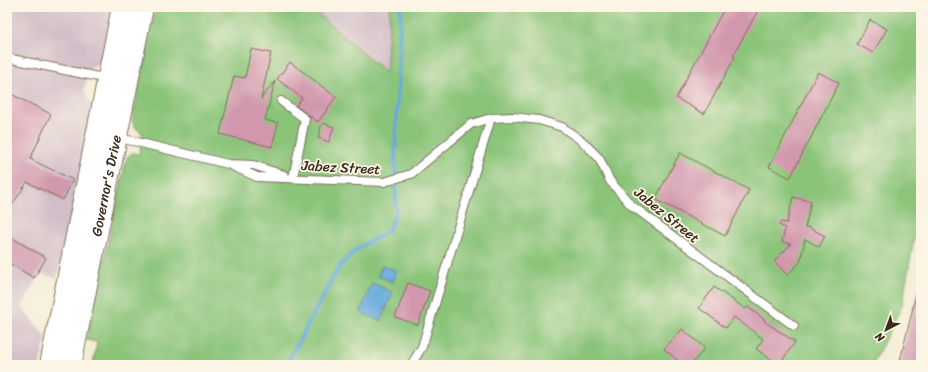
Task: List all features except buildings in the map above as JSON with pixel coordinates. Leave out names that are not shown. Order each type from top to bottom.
[{"type":"highway","name":"Governor's Drive","points":[[118,81],[123,7]]},
{"type":"highway","name":"Governor's Drive","points":[[51,365],[107,135],[118,81],[142,7]]},
{"type":"highway","name":"Governor's Drive","points":[[70,365],[107,135]]},
{"type":"lane","points":[[7,58],[118,81]]},
{"type":"lane","points":[[281,101],[305,119],[293,178]]},
{"type":"lane","name":"Jabez Street","points":[[107,135],[228,164],[253,165],[293,178],[384,182],[411,174],[471,124],[491,118],[513,117],[539,120],[567,131],[582,141],[599,158],[610,181],[631,205],[794,326]]},
{"type":"lane","points":[[411,365],[422,347],[491,118]]},
{"type":"shaded area","points":[[7,7],[113,7],[102,61],[89,70],[84,90],[92,106],[73,211],[57,278],[41,274],[21,307],[46,337],[40,365],[7,365]]},
{"type":"shaded area","points":[[310,7],[390,7],[386,73]]},
{"type":"green space","points":[[156,7],[310,7],[386,73],[390,7],[921,7],[921,199],[902,306],[872,365],[93,365],[97,342],[86,340],[127,157],[132,153],[139,154],[143,134],[136,128],[132,121]]},
{"type":"water","points":[[382,265],[397,271],[393,282],[378,276]]},
{"type":"water","points":[[372,283],[393,292],[381,321],[360,312]]},
{"type":"waterway","points":[[286,365],[339,267],[357,249],[388,231],[396,213],[395,155],[401,7]]}]
